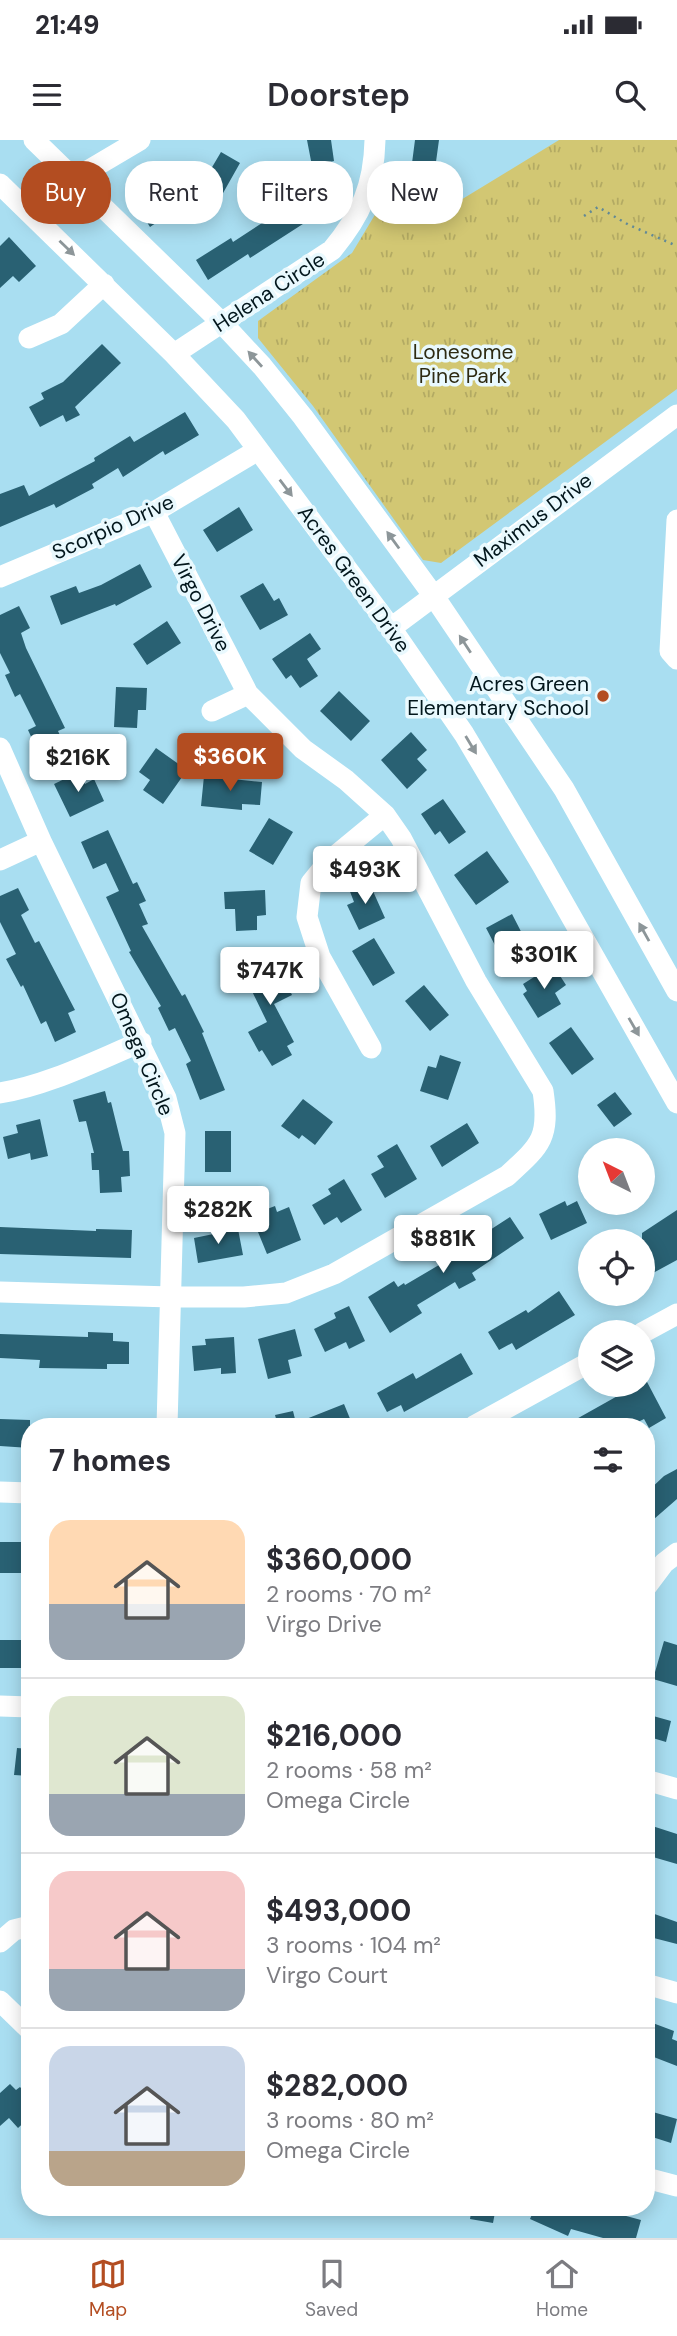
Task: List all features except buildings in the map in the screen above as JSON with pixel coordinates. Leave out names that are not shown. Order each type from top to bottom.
[{"type":"street","points":[[34,140],[56,161]]},
{"type":"street","points":[[104,161],[140,140]]},
{"type":"street","name":"Helena Circle","points":[[174,355],[332,250],[345,235],[364,202],[374,166],[375,140]]},
{"type":"street","name":"Acres Green Drive","points":[[0,184],[104,284],[236,421],[391,628],[464,734],[677,1103]]},
{"type":"street","points":[[111,215],[222,323],[262,366],[303,417],[433,595],[564,789],[677,991]]},
{"type":"street","points":[[29,338],[61,324],[104,284]]},
{"type":"street","name":"Maximus Drive","points":[[391,628],[677,415]]},
{"type":"street","name":"Scorpio Drive","points":[[0,577],[154,512],[258,450]]},
{"type":"street","name":"Virgo Drive","points":[[154,512],[248,694],[303,750],[345,780],[385,815],[401,838],[476,981],[543,1091],[545,1109],[545,1134],[527,1158],[507,1175],[334,1274],[286,1293],[244,1297],[171,1297]]},
{"type":"street","points":[[677,520],[670,651],[677,659]]},
{"type":"street","points":[[212,711],[248,694]]},
{"type":"street","name":"Omega Circle","points":[[0,748],[41,841],[141,1042],[166,1098],[175,1133],[167,1418]]},
{"type":"street","points":[[371,1048],[320,957],[307,917],[311,883],[328,862],[385,815]]},
{"type":"street","points":[[0,860],[41,841]]},
{"type":"street","points":[[0,1093],[22,1090],[61,1076],[141,1042]]},
{"type":"street","points":[[0,1292],[171,1297]]},
{"type":"street","points":[[655,1326],[677,1314]]},
{"type":"street","points":[[488,1418],[578,1369]]},
{"type":"street","points":[[0,1492],[21,1493]]},
{"type":"street","points":[[655,1575],[664,1563],[677,1553]]},
{"type":"street","points":[[0,1706],[21,1707]]},
{"type":"street","points":[[655,1783],[677,1789]]},
{"type":"street","points":[[0,1942],[14,1930],[21,1928]]},
{"type":"street","points":[[655,1987],[677,1993]]},
{"type":"street","points":[[0,2001],[21,2021]]},
{"type":"street","points":[[655,2180],[677,2186]]},
{"type":"path","points":[[584,216],[598,207],[629,225],[677,246]]},
{"type":"green space","name":"Lonesome Pine Park","points":[[559,140],[677,140],[677,389],[441,563],[423,560],[313,406],[258,338],[258,321],[352,253],[369,224],[463,224],[463,199]]},
{"type":"place","name":"Acres Green Elementary School","points":[[603,696]]}]
